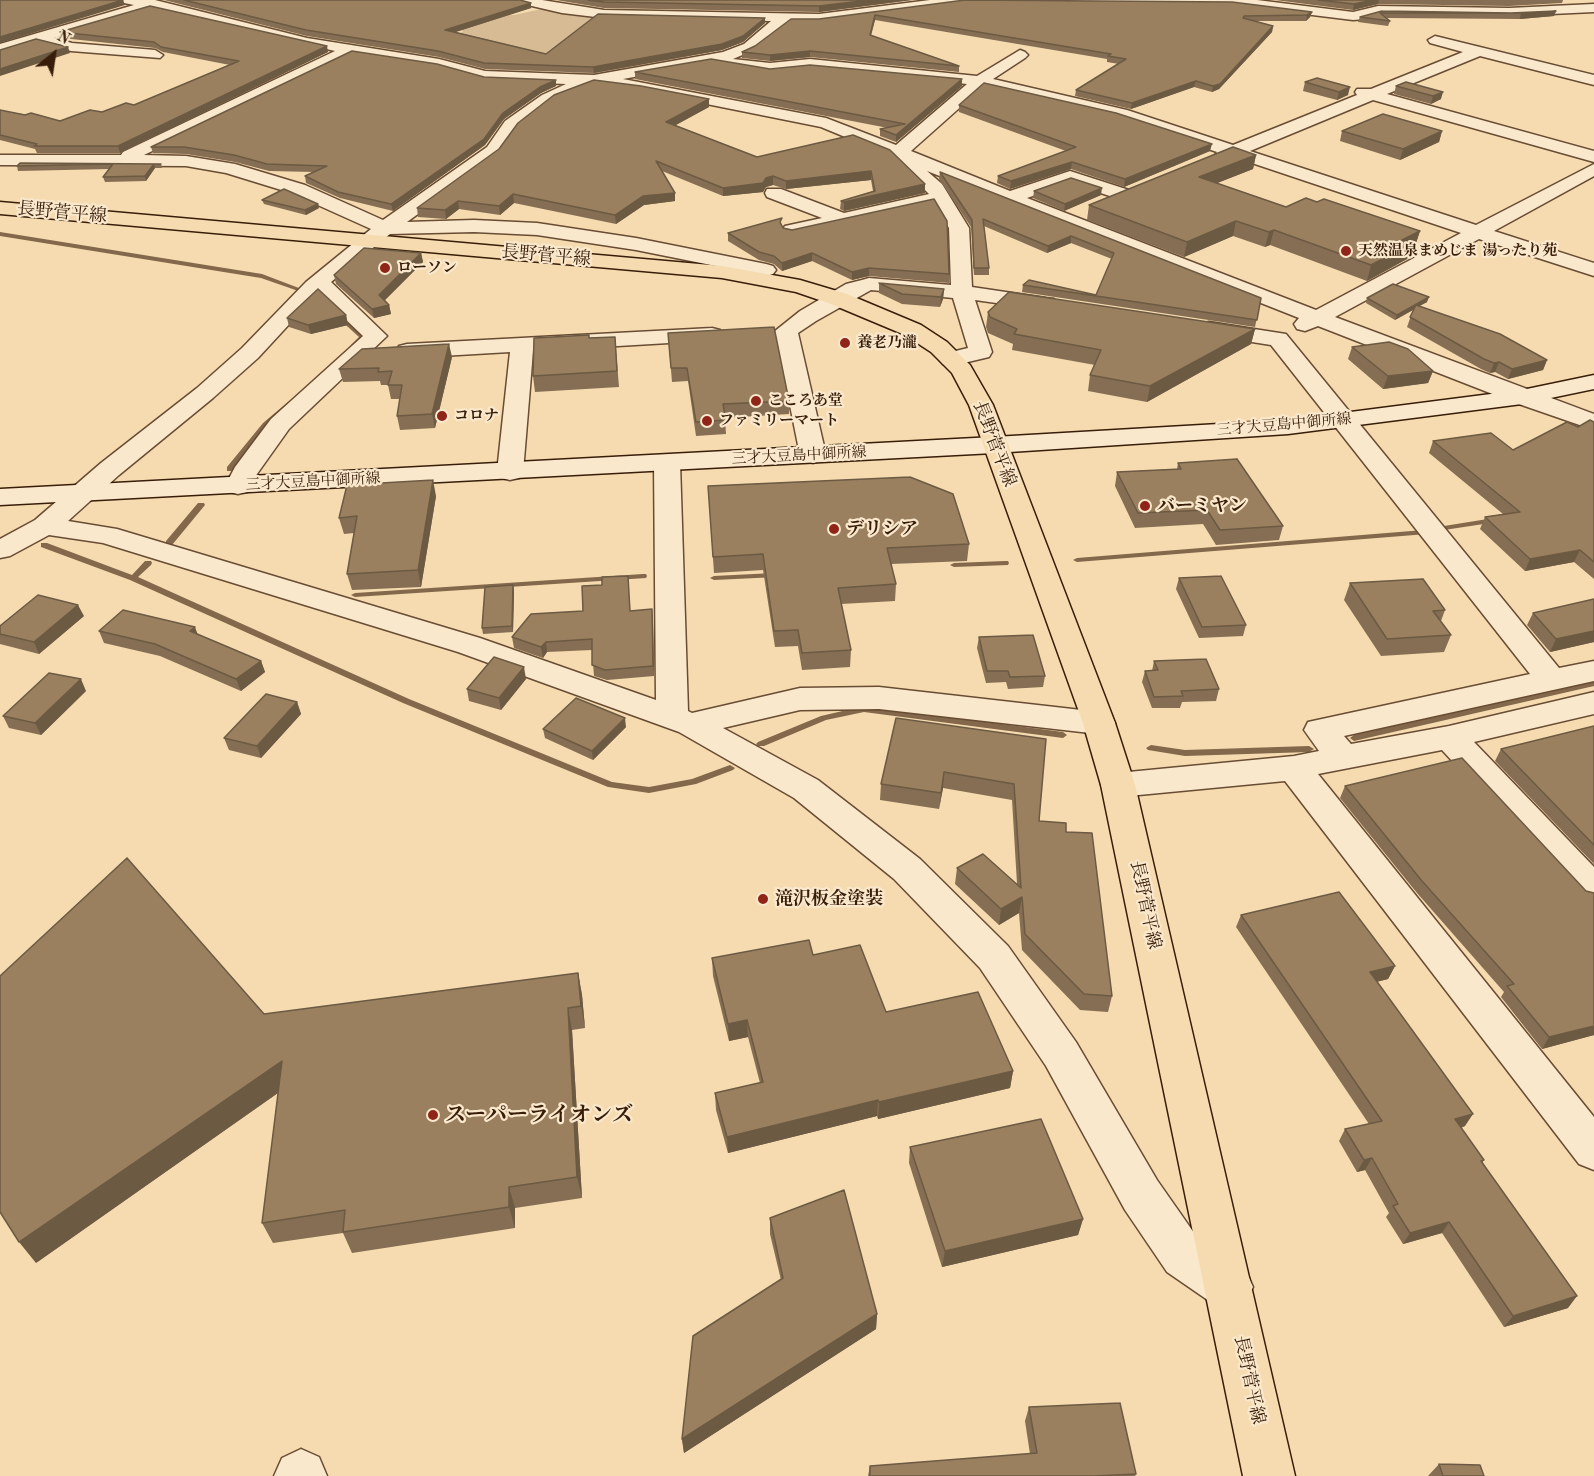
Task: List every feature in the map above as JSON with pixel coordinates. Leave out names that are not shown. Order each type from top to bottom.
[{"type":"main road","name":"長野菅平線","points":[[0,208],[378,234],[722,272],[800,286],[839,299],[913,330],[951,359],[962,370],[981,405],[994,446],[1098,723],[1118,784],[1230,1287],[1269,1476]]},
{"type":"street","points":[[129,0],[157,2],[350,50],[439,64],[485,76],[594,80],[642,86],[826,123],[1064,220],[1594,423]]},
{"type":"street","points":[[524,0],[562,9],[604,14],[819,18],[963,0]]},
{"type":"street","points":[[1036,0],[1231,1],[1353,16],[1366,15],[1378,10],[1537,12],[1594,8]]},
{"type":"street","points":[[0,49],[157,2]]},
{"type":"street","points":[[1537,12],[1575,25]]},
{"type":"street","points":[[0,550],[45,526],[84,495],[110,469],[205,393],[250,353],[311,288],[378,234],[493,151],[511,125],[529,111],[561,92],[594,80],[726,56],[749,47],[772,27],[788,17]]},
{"type":"street","points":[[9,29],[71,47],[155,55]]},
{"type":"street","points":[[1435,40],[1594,80]]},
{"type":"street","points":[[122,159],[350,50]]},
{"type":"street","points":[[1212,160],[1478,51]]},
{"type":"street","points":[[898,153],[981,81],[1020,55]]},
{"type":"street","points":[[706,60],[770,68],[810,64],[981,81],[1120,114],[1594,270]]},
{"type":"street","points":[[1578,76],[1594,70]]},
{"type":"street","points":[[1349,88],[1594,157]]},
{"type":"street","points":[[898,153],[935,188],[959,228],[962,292],[981,352],[951,359]]},
{"type":"street","points":[[0,160],[186,161],[229,168],[298,189],[378,234],[474,226],[537,229],[636,244],[766,270]]},
{"type":"street","points":[[1185,325],[1278,339],[1594,169]]},
{"type":"street","points":[[1009,198],[1070,177],[1130,193],[1105,203]]},
{"type":"street","points":[[774,193],[843,219]]},
{"type":"street","points":[[792,230],[940,197]]},
{"type":"street","points":[[1064,220],[1084,211]]},
{"type":"street","points":[[813,455],[775,331],[854,289],[869,284],[962,292],[1067,308]]},
{"type":"street","points":[[238,486],[244,473],[280,424],[376,336],[311,288]]},
{"type":"street","points":[[360,353],[729,334]]},
{"type":"street","points":[[1278,339],[1552,681]]},
{"type":"street","points":[[510,472],[522,346]]},
{"type":"street","name":"三才大豆島中御所線","points":[[0,497],[84,495],[994,446],[1288,427],[1411,414],[1522,397],[1594,382]]},
{"type":"street","points":[[667,463],[681,720]]},
{"type":"street","points":[[45,526],[107,535],[468,645],[681,720],[806,789],[907,869],[994,957],[1061,1054],[1141,1194],[1183,1256],[1230,1287]]},
{"type":"street","points":[[1343,757],[1320,730],[1594,671]]},
{"type":"street","points":[[681,720],[800,699],[879,698],[1098,723]]},
{"type":"street","points":[[1118,784],[1294,768],[1449,737],[1594,703]]},
{"type":"street","points":[[1449,737],[1594,891]]},
{"type":"street","points":[[1294,768],[1594,1150]]},
{"type":"shaded area","points":[[546,8],[598,15],[656,50],[695,58],[598,77],[567,76],[572,72],[442,36],[463,32],[460,28],[496,15],[514,15]]},
{"type":"building","points":[[0,0],[123,0],[0,37]]},
{"type":"building","points":[[184,0],[520,0],[531,3],[445,30],[546,54],[598,14],[765,18],[743,36],[722,44],[593,67],[484,63],[438,51],[306,30]]},
{"type":"building","points":[[588,0],[870,0],[819,6]]},
{"type":"building","points":[[965,0],[1232,2],[1312,12],[1307,15],[1244,16],[1243,18],[1273,26],[1220,84],[1213,86],[1196,81],[1132,103],[1076,90],[1126,59],[1108,56],[1111,54],[875,15],[870,35],[959,66],[810,51],[770,55],[742,52],[755,46],[791,19],[819,19]]},
{"type":"building","points":[[1318,0],[1373,0],[1354,4]]},
{"type":"building","points":[[150,6],[327,46],[118,146],[34,146],[37,144],[0,135],[0,110],[25,115],[31,113],[60,121],[90,110],[102,112],[126,103],[134,105],[239,61],[161,47],[154,42],[60,32]]},
{"type":"building","points":[[1382,11],[1511,13],[1380,13],[1390,21],[1360,17]]},
{"type":"building","points":[[36,39],[68,47],[0,69],[0,50]]},
{"type":"building","points":[[352,51],[437,64],[484,77],[556,80],[540,87],[503,113],[484,139],[391,204],[338,192],[305,176],[327,166],[267,164],[234,155],[184,147],[151,147]]},
{"type":"building","points":[[711,59],[770,69],[810,65],[962,79],[896,135],[880,129],[905,124],[635,72]]},
{"type":"building","points":[[1317,78],[1350,87],[1339,92],[1305,82]]},
{"type":"building","points":[[594,80],[709,99],[666,122],[757,157],[853,135],[890,150],[925,184],[844,202],[841,201],[875,191],[871,171],[786,181],[773,176],[766,178],[763,183],[723,188],[656,161],[675,193],[643,196],[615,215],[513,194],[499,206],[458,201],[445,210],[417,208],[499,149],[518,123],[554,95]]},
{"type":"building","points":[[1406,82],[1443,92],[1433,96],[1396,86]]},
{"type":"building","points":[[984,83],[1116,113],[1212,144],[1125,179],[1072,162],[1011,181],[998,176],[1076,147],[959,105]]},
{"type":"building","points":[[1383,114],[1442,131],[1403,149],[1342,131]]},
{"type":"building","points":[[1233,147],[1256,155],[1199,177],[1286,207],[1306,198],[1317,202],[1324,199],[1420,231],[1402,240],[1412,244],[1371,265],[1274,230],[1269,232],[1236,221],[1187,242],[1089,205]]},
{"type":"building","points":[[20,163],[161,164],[154,164],[145,176],[103,177],[113,164],[17,166]]},
{"type":"building","points":[[940,172],[1261,298],[1257,320],[1023,285],[1029,280],[1096,295],[1114,253],[1071,236],[1048,246],[983,219],[989,268],[974,268],[972,220]]},
{"type":"building","points":[[1071,178],[1102,188],[1065,204],[1034,191]]},
{"type":"building","points":[[284,189],[318,204],[305,210],[262,200]]},
{"type":"building","points":[[934,199],[947,221],[949,274],[869,268],[852,272],[812,253],[782,263],[774,256],[759,252],[728,233],[782,218],[780,222],[783,228],[792,230]]},
{"type":"building","points":[[364,248],[421,253],[379,295],[389,305],[372,309],[334,275]]},
{"type":"building","points":[[879,283],[944,289],[941,297],[902,294]]},
{"type":"building","points":[[1393,284],[1429,297],[1397,315],[1367,298]]},
{"type":"building","points":[[318,289],[346,315],[308,325],[287,318]]},
{"type":"building","points":[[1009,292],[1255,329],[1150,386],[1090,375],[1101,350],[1014,334],[1017,329],[990,317],[988,312]]},
{"type":"building","points":[[1416,305],[1500,334],[1547,360],[1512,369],[1499,362],[1494,363],[1484,359],[1410,317]]},
{"type":"building","points":[[774,327],[789,401],[723,404],[726,420],[696,422],[687,368],[671,368],[668,333]]},
{"type":"building","points":[[589,335],[589,338],[615,337],[617,371],[533,376],[534,338]]},
{"type":"building","points":[[1389,342],[1408,349],[1433,371],[1388,376],[1352,347]]},
{"type":"building","points":[[449,344],[432,414],[397,416],[402,385],[388,385],[392,371],[378,372],[379,368],[339,369],[362,349]]},
{"type":"building","points":[[1590,420],[1594,422],[1594,562],[1580,550],[1530,559],[1485,517],[1520,512],[1433,441],[1491,433],[1513,450],[1567,422],[1578,427]]},
{"type":"building","points":[[1237,459],[1283,526],[1220,530],[1207,510],[1138,513],[1117,472],[1181,469],[1178,463]]},
{"type":"building","points":[[910,477],[953,494],[969,544],[887,548],[896,584],[838,588],[851,650],[802,653],[798,630],[774,631],[763,554],[713,557],[708,486]]},
{"type":"building","points":[[433,480],[418,570],[347,574],[357,516],[339,518],[347,485]]},
{"type":"building","points":[[628,576],[630,611],[652,609],[653,666],[605,670],[592,665],[592,639],[546,642],[541,647],[512,637],[531,614],[583,611],[582,586],[602,585],[602,577]]},
{"type":"building","points":[[1221,576],[1246,625],[1202,627],[1179,578]]},
{"type":"building","points":[[1423,579],[1445,610],[1433,611],[1451,635],[1387,639],[1350,583]]},
{"type":"building","points":[[513,585],[512,626],[482,628],[485,587]]},
{"type":"building","points":[[38,595],[78,605],[34,642],[0,634],[0,626]]},
{"type":"building","points":[[1594,599],[1594,631],[1556,639],[1533,613]]},
{"type":"building","points":[[123,610],[195,627],[190,631],[261,661],[236,679],[155,644],[99,631]]},
{"type":"building","points":[[1033,635],[1045,676],[1010,677],[1008,671],[987,671],[979,637]]},
{"type":"building","points":[[494,657],[524,667],[499,698],[467,689]]},
{"type":"building","points":[[1206,659],[1219,689],[1181,691],[1183,696],[1154,697],[1145,671],[1158,670],[1154,661]]},
{"type":"building","points":[[49,673],[81,679],[35,723],[3,716]]},
{"type":"building","points":[[266,694],[297,702],[257,746],[224,738]]},
{"type":"building","points":[[576,698],[625,718],[592,751],[543,729]]},
{"type":"building","points":[[896,718],[1046,739],[1039,821],[1066,823],[1066,832],[1092,833],[1112,996],[1084,994],[1025,934],[1022,897],[1001,909],[957,868],[983,854],[1021,888],[1014,784],[944,772],[941,793],[881,784]]},
{"type":"building","points":[[1594,726],[1594,845],[1501,749]]},
{"type":"building","points":[[1462,758],[1586,891],[1594,893],[1594,1026],[1549,1037],[1507,986],[1514,984],[1422,881],[1345,786]]},
{"type":"building","points":[[127,858],[264,1014],[578,973],[581,1006],[568,1008],[577,1177],[509,1187],[509,1207],[343,1232],[345,1210],[262,1223],[282,1061],[19,1242],[0,1212],[0,976]]},
{"type":"building","points":[[1339,892],[1395,966],[1370,972],[1473,1114],[1455,1119],[1484,1160],[1481,1161],[1577,1296],[1513,1316],[1449,1222],[1410,1233],[1393,1206],[1398,1204],[1372,1158],[1364,1160],[1345,1129],[1382,1121],[1241,915]]},
{"type":"building","points":[[809,940],[813,955],[860,945],[886,1012],[978,992],[1013,1071],[879,1102],[878,1100],[727,1137],[715,1093],[763,1082],[747,1020],[728,1024],[712,958]]},
{"type":"building","points":[[1041,1119],[1083,1219],[945,1251],[910,1147]]},
{"type":"building","points":[[844,1190],[877,1314],[682,1439],[693,1336],[783,1278],[770,1218]]},
{"type":"building","points":[[1120,1403],[1136,1474],[870,1476],[870,1466],[1037,1453],[1029,1407]]},
{"type":"building","points":[[1439,1464],[1480,1465],[1484,1476],[1443,1476]]},
{"type":"waterway","points":[[0,234],[262,276],[309,293]]},
{"type":"waterway","points":[[339,316],[363,337],[354,345]]},
{"type":"waterway","points":[[230,469],[265,424],[288,404]]},
{"type":"waterway","points":[[169,543],[201,505]]},
{"type":"waterway","points":[[1444,528],[1494,520]]},
{"type":"waterway","points":[[1077,560],[1424,532]]},
{"type":"waterway","points":[[44,545],[133,578]]},
{"type":"waterway","points":[[133,578],[148,563]]},
{"type":"waterway","points":[[954,565],[1005,563]]},
{"type":"waterway","points":[[714,578],[774,575]]},
{"type":"waterway","points":[[355,595],[643,576]]},
{"type":"waterway","points":[[133,578],[406,701],[611,785],[649,790],[693,782],[730,768]]},
{"type":"waterway","points":[[1354,738],[1594,683]]},
{"type":"waterway","points":[[761,744],[824,718],[864,709],[1063,735]]},
{"type":"waterway","points":[[1151,748],[1185,753],[1309,749]]},
{"type":"place","name":"天然温泉まめじま 湯ったり苑","points":[[1346,251]]},
{"type":"place","name":"ローソン","points":[[385,268]]},
{"type":"place","name":"養老乃瀧","points":[[845,343]]},
{"type":"place","name":"こころあ堂","points":[[756,401]]},
{"type":"place","name":"コロナ","points":[[442,416]]},
{"type":"place","name":"ファミリーマート","points":[[707,421]]},
{"type":"place","name":"バーミヤン","points":[[1145,506]]},
{"type":"place","name":"デリシア","points":[[834,529]]},
{"type":"place","name":"滝沢板金塗装","points":[[763,899]]},
{"type":"place","name":"スーパーライオンズ","points":[[433,1115]]}]
